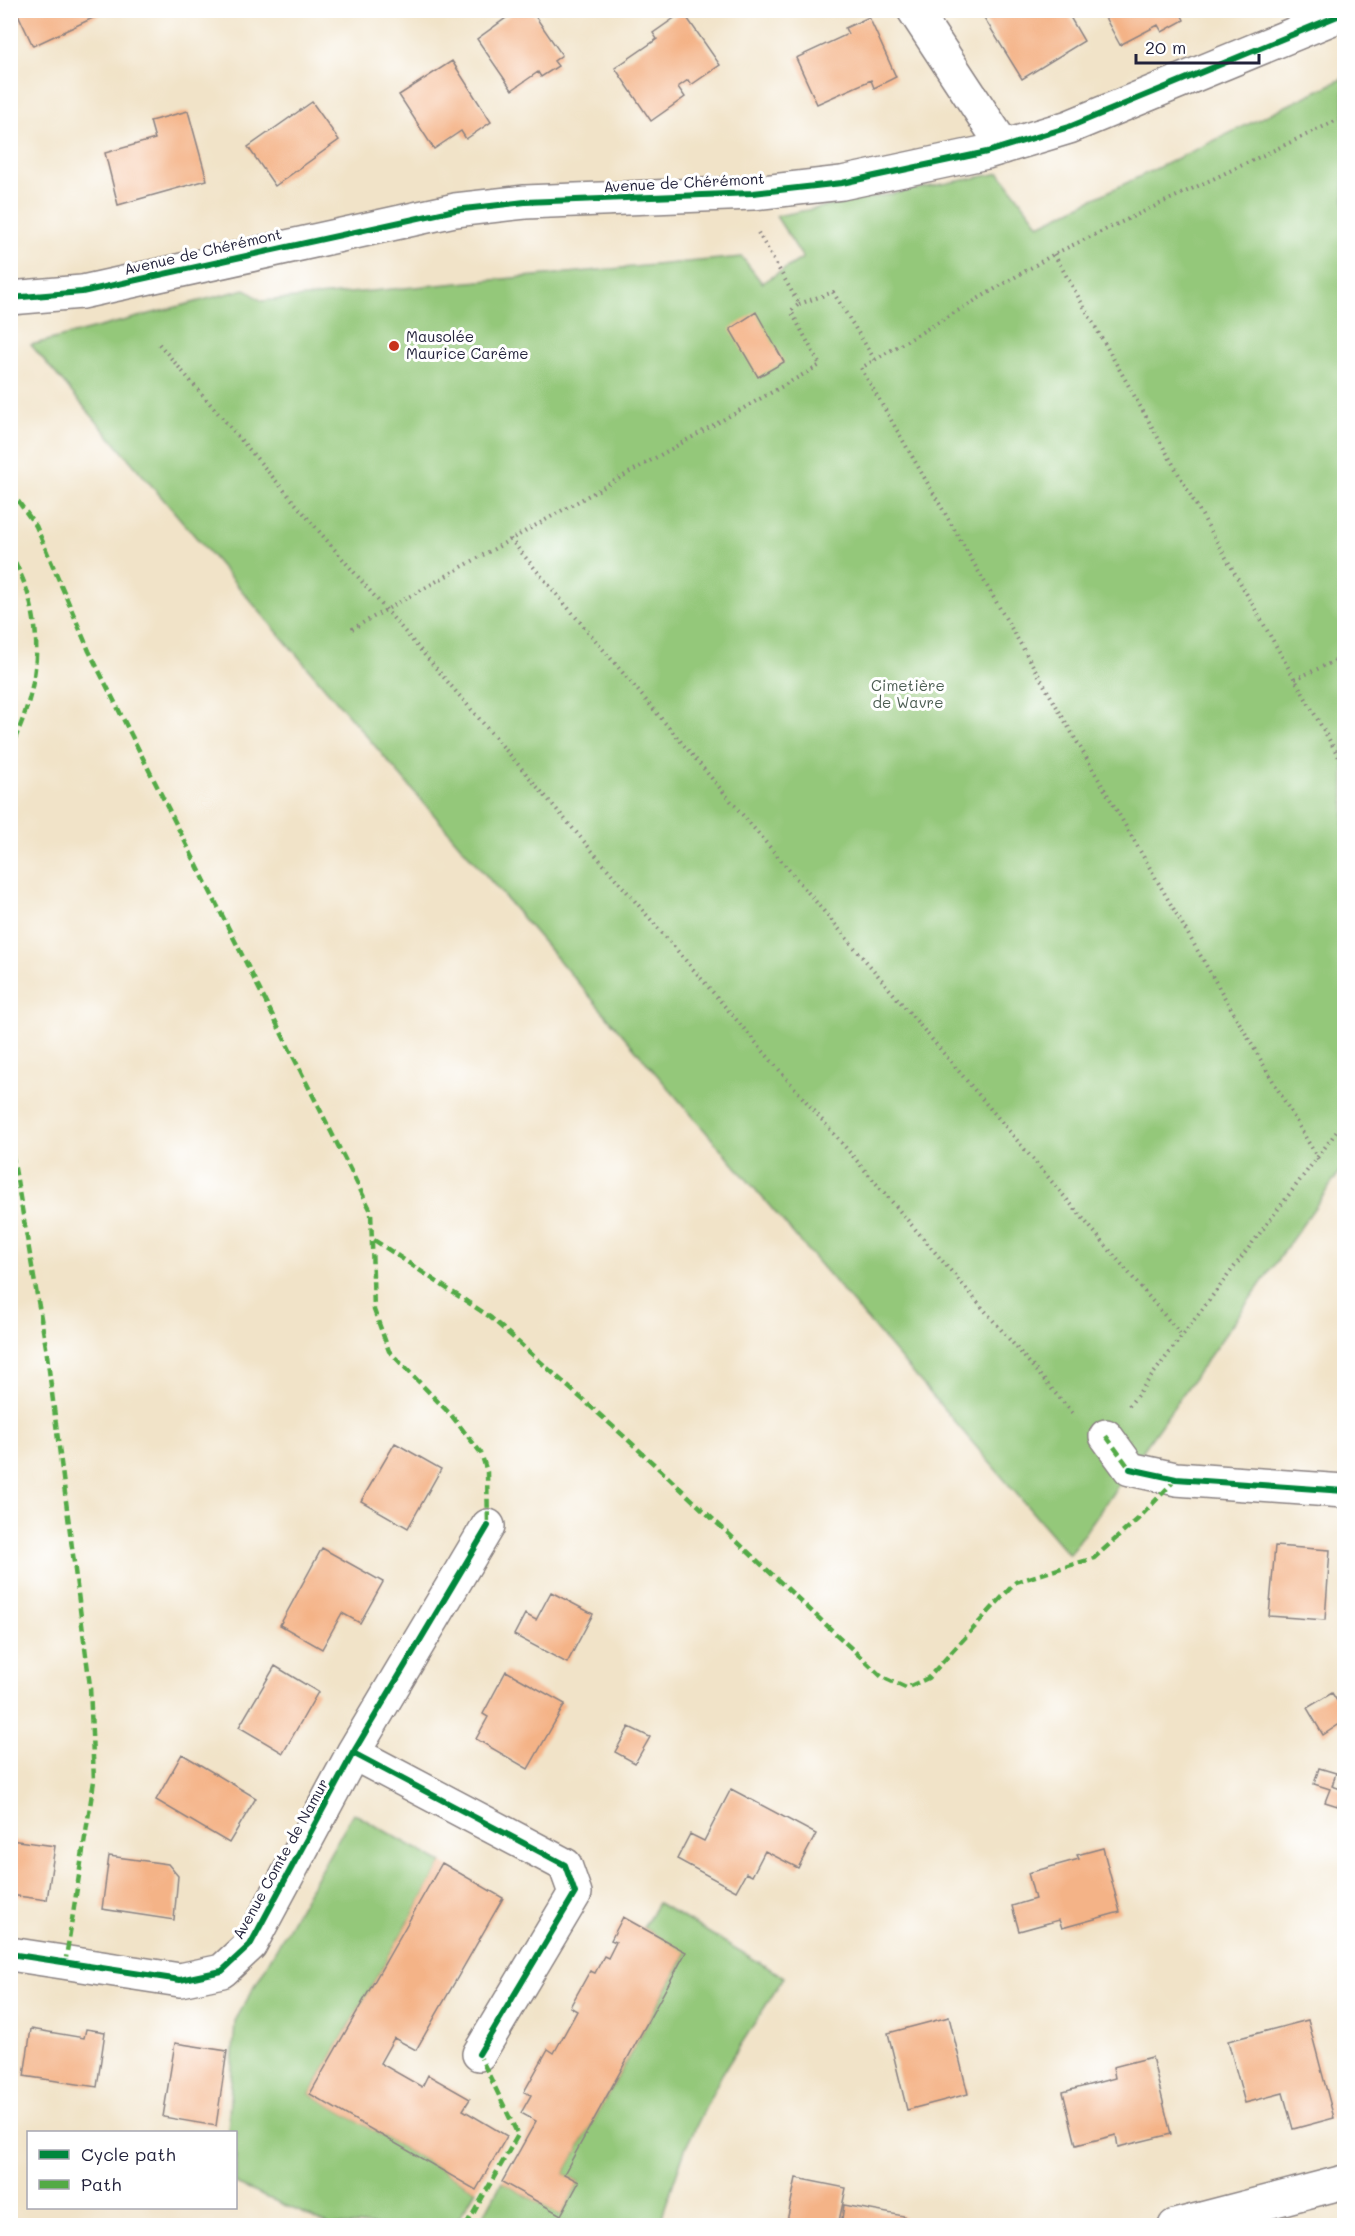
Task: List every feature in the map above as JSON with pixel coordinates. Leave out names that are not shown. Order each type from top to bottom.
[{"type":"street","points":[[914,10],[1004,147]]},
{"type":"street","name":"Avenue de Chérémont","points":[[10,298],[82,292],[455,210],[525,202],[753,193],[842,183],[1004,147],[1069,127],[1121,103],[1343,14]]},
{"type":"street","points":[[1106,1436],[1130,1469],[1176,1479],[1344,1491]]},
{"type":"street","name":"Avenue Comte de Namur","points":[[10,1954],[180,1980],[222,1971],[250,1945],[353,1753],[488,1526]]},
{"type":"street","points":[[353,1753],[565,1865],[575,1893],[479,2054]]},
{"type":"street","points":[[1175,2226],[1344,2182]]},
{"type":"path","points":[[1318,1159],[861,368],[1054,254],[1344,117]]},
{"type":"path","points":[[753,193],[757,233],[799,304]]},
{"type":"path","points":[[1054,254],[1344,766]]},
{"type":"path","points":[[352,629],[820,365],[791,311],[799,304],[833,292],[875,360]]},
{"type":"path","points":[[159,344],[1093,1437],[1106,1436],[1344,1122]]},
{"type":"path","points":[[510,539],[1182,1336]]},
{"type":"path","points":[[1295,679],[1344,657]]},
{"type":"green space","name":"Cimetière de Wavre","points":[[1344,78],[1344,1166],[1069,1555],[31,345],[245,289],[262,301],[742,257],[762,283],[803,258],[776,216],[1000,173],[1039,225]]},
{"type":"green space","points":[[353,1813],[442,1863],[310,2094],[476,2190],[455,2225],[330,2225],[237,2184],[237,2131],[228,2131],[235,2021]]},
{"type":"green space","points":[[658,1903],[784,1977],[722,2074],[685,2149],[659,2225],[478,2226],[502,2182],[561,2215],[579,2182],[564,2174],[686,1953],[643,1928]]},
{"type":"building","points":[[16,10],[110,10],[33,46]]},
{"type":"building","points":[[517,10],[531,10],[562,55],[554,61],[558,66],[541,77],[538,72],[512,90],[477,39]]},
{"type":"building","points":[[992,10],[1066,10],[1084,41],[1022,79],[983,16]]},
{"type":"building","points":[[1101,10],[1179,10],[1184,20],[1162,32],[1158,25],[1120,45]]},
{"type":"building","points":[[683,12],[720,65],[691,85],[688,80],[678,87],[685,97],[651,121],[615,68],[657,39],[653,33]]},
{"type":"building","points":[[869,17],[896,77],[874,88],[871,80],[817,104],[796,58],[848,34],[845,28]]},
{"type":"building","points":[[452,61],[491,122],[466,139],[461,131],[434,149],[399,95]]},
{"type":"building","points":[[312,102],[339,140],[275,186],[248,147]]},
{"type":"building","points":[[188,111],[207,180],[118,205],[105,153],[155,139],[150,121]]},
{"type":"building","points":[[756,312],[784,362],[758,377],[730,329]]},
{"type":"building","points":[[395,1443],[441,1469],[408,1528],[361,1501]]},
{"type":"building","points":[[1275,1546],[1330,1550],[1325,1620],[1269,1616]]},
{"type":"building","points":[[322,1548],[383,1582],[360,1623],[342,1613],[322,1649],[280,1625]]},
{"type":"building","points":[[551,1592],[593,1614],[567,1663],[514,1635],[525,1614],[536,1620]]},
{"type":"building","points":[[275,1666],[318,1692],[283,1753],[239,1727]]},
{"type":"building","points":[[506,1671],[565,1704],[528,1769],[476,1739],[488,1717],[483,1714]]},
{"type":"building","points":[[1332,1693],[1344,1712],[1344,1721],[1323,1735],[1307,1708]]},
{"type":"building","points":[[629,1727],[650,1737],[635,1763],[615,1752]]},
{"type":"building","points":[[182,1754],[256,1798],[229,1843],[156,1800]]},
{"type":"building","points":[[1319,1768],[1336,1773],[1332,1786],[1344,1790],[1344,1808],[1325,1802],[1330,1789],[1314,1784]]},
{"type":"building","points":[[731,1789],[816,1834],[798,1868],[765,1851],[752,1876],[746,1873],[736,1891],[677,1859],[690,1834],[704,1841]]},
{"type":"building","points":[[10,1840],[55,1846],[47,1900],[10,1895]]},
{"type":"building","points":[[1103,1848],[1120,1912],[1062,1928],[1059,1920],[1019,1931],[1012,1906],[1035,1899],[1028,1873],[1079,1859],[1077,1855]]},
{"type":"building","points":[[109,1856],[168,1864],[178,1876],[174,1920],[102,1909]]},
{"type":"building","points":[[442,1863],[503,1898],[416,2050],[394,2038],[380,2063],[422,2087],[428,2075],[470,2099],[463,2110],[507,2136],[476,2190],[310,2094]]},
{"type":"building","points":[[623,1917],[686,1952],[564,2174],[579,2182],[561,2215],[502,2182],[536,2121],[521,2113],[531,2095],[524,2092],[548,2049],[554,2053],[577,2011],[570,2007],[590,1971],[595,1973],[604,1956],[608,1958],[616,1942],[611,1940]]},
{"type":"building","points":[[949,2017],[968,2094],[907,2110],[888,2033]]},
{"type":"building","points":[[1308,2020],[1334,2118],[1293,2129],[1283,2093],[1245,2103],[1228,2041]]},
{"type":"building","points":[[31,2029],[84,2038],[86,2029],[105,2032],[97,2087],[24,2076]]},
{"type":"building","points":[[175,2043],[227,2051],[216,2126],[163,2117]]},
{"type":"building","points":[[1152,2057],[1171,2134],[1118,2147],[1116,2135],[1076,2145],[1063,2092],[1115,2078],[1113,2067]]},
{"type":"building","points":[[796,2178],[846,2188],[838,2226],[786,2226]]},
{"type":"building","points":[[844,2205],[904,2216],[902,2226],[841,2226]]},
{"type":"marked path","points":[[10,490],[36,526],[89,651],[371,1211],[374,1310],[389,1351],[451,1415],[481,1453],[487,1472],[488,1526]]},
{"type":"marked path","points":[[10,550],[28,595],[36,639],[34,677],[30,695],[10,749]]},
{"type":"marked path","points":[[10,1140],[46,1347],[90,1686],[94,1781],[65,1964]]},
{"type":"marked path","points":[[374,1240],[490,1317],[626,1438],[882,1677],[906,1688],[928,1678],[1016,1582],[1094,1558],[1138,1519],[1176,1479]]},
{"type":"marked path","points":[[1106,1436],[1130,1469]]},
{"type":"marked path","points":[[466,2226],[518,2135],[479,2054]]},
{"type":"cycle path","points":[[10,298],[82,292],[455,210],[525,202],[753,193],[842,183],[987,152],[1069,127],[1340,15],[1344,11]]},
{"type":"cycle path","points":[[1130,1469],[1176,1479],[1344,1491]]},
{"type":"cycle path","points":[[10,1954],[180,1980],[222,1971],[250,1945],[353,1753],[488,1526]]},
{"type":"cycle path","points":[[353,1753],[565,1865],[575,1893],[479,2054]]},
{"type":"place","name":"Mausolée Maurice Carême","points":[[394,346]]}]
